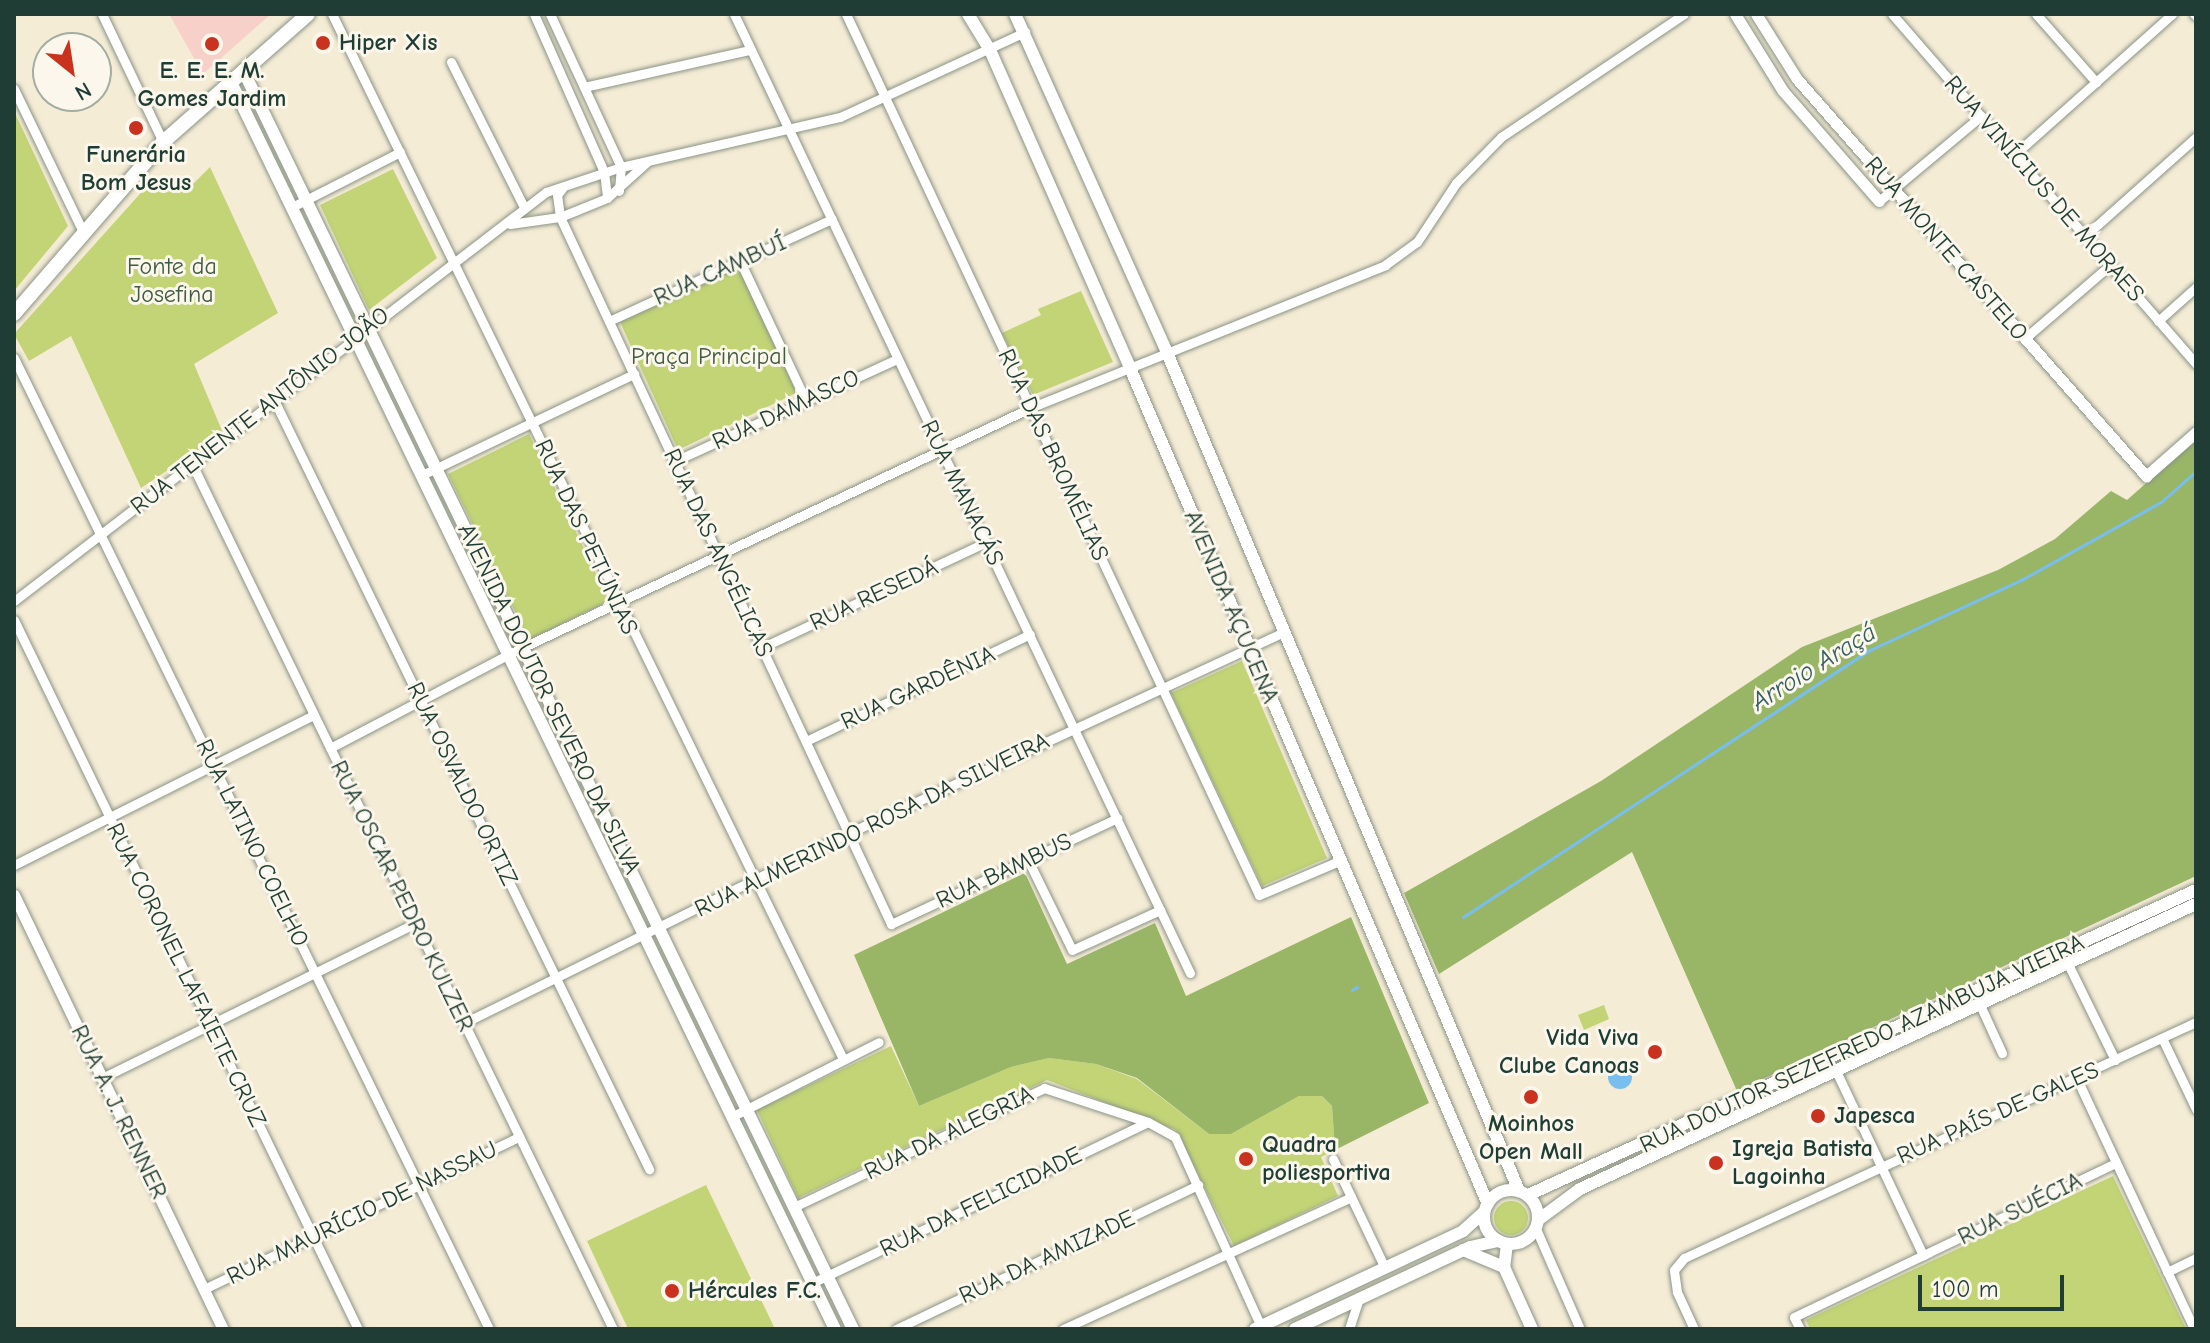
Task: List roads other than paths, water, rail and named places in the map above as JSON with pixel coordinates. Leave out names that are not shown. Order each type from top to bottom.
[{"type":"main road","points":[[14,314],[163,142],[308,14]]},
{"type":"main road","name":"AVENIDA AÇUCENA","points":[[968,14],[990,50],[1130,368],[1486,1208]]},
{"type":"main road","name":"AVENIDA AÇUCENA","points":[[1015,14],[1168,355],[1282,633],[1524,1193]]},
{"type":"main road","name":"AVENIDA DOUTOR SEVERO DA SILVA","points":[[243,70],[259,122]]},
{"type":"main road","name":"AVENIDA DOUTOR SEVERO DA SILVA","points":[[230,80],[259,122],[367,328],[511,653],[835,1329]]},
{"type":"main road","name":"AVENIDA DOUTOR SEVERO DA SILVA","points":[[299,203],[356,336],[524,647],[750,1108],[853,1329]]},
{"type":"main road","name":"RUA DOUTOR SEZEFREDO AZAMBUJA VIEIRA","points":[[1524,1193],[2196,890]]},
{"type":"main road","name":"RUA DOUTOR SEZEFREDO AZAMBUJA VIEIRA","points":[[1537,1224],[1580,1189],[2196,904]]},
{"type":"main road","points":[[1260,1328],[1463,1231],[1501,1192],[1524,1193],[1537,1224],[1524,1241],[1463,1250],[1295,1329]]},
{"type":"main road","points":[[1486,1208],[1487,1229],[1502,1242],[1504,1267],[1532,1329]]},
{"type":"main road","points":[[1463,1250],[1504,1267]]},
{"type":"street","points":[[102,14],[163,142]]},
{"type":"street","name":"RUA DAS PETÚNIAS","points":[[332,14],[455,262],[617,603],[843,1059]]},
{"type":"street","points":[[534,14],[604,172],[607,198]]},
{"type":"street","points":[[550,14],[621,167],[619,191]]},
{"type":"street","name":"RUA MANACÁS","points":[[734,14],[1190,973]]},
{"type":"street","name":"RUA DAS BROMÉLIAS","points":[[846,14],[1259,895],[1339,861]]},
{"type":"street","points":[[330,748],[511,653],[1030,408],[1168,355],[1398,258],[1417,242],[1473,163],[1501,137],[1684,14]]},
{"type":"street","name":"RUA MONTE CASTELO","points":[[1735,14],[1783,91],[1879,201]]},
{"type":"street","name":"RUA MONTE CASTELO","points":[[1756,14],[1797,79],[2146,476],[2196,432]]},
{"type":"street","name":"RUA VINÍCIUS DE MORAES","points":[[1892,14],[2196,364]]},
{"type":"street","points":[[2036,14],[2096,82]]},
{"type":"street","points":[[2014,155],[2172,14]]},
{"type":"street","name":"RUA TENENTE ANTÔNIO JOÃO","points":[[14,601],[356,336],[510,224],[524,207],[567,183],[621,167],[840,117],[1025,32]]},
{"type":"street","points":[[584,87],[750,50]]},
{"type":"street","points":[[451,62],[524,207]]},
{"type":"street","points":[[14,89],[84,234]]},
{"type":"street","points":[[1879,201],[1981,116]]},
{"type":"street","points":[[2085,236],[2196,137]]},
{"type":"street","points":[[299,203],[400,152]]},
{"type":"street","name":"RUA TENENTE ANTÔNIO JOÃO","points":[[510,224],[560,217],[607,198],[619,191],[649,160]]},
{"type":"street","points":[[560,217],[557,195],[567,183]]},
{"type":"street","name":"RUA DAS ANGÉLICAS","points":[[560,217],[891,924]]},
{"type":"street","name":"RUA CAMBUÍ","points":[[609,321],[832,219]]},
{"type":"street","points":[[740,261],[806,401]]},
{"type":"street","points":[[2024,339],[2110,265]]},
{"type":"street","points":[[2158,321],[2196,287]]},
{"type":"street","name":"RUA LATINO COELHO","points":[[14,358],[489,1329]]},
{"type":"street","name":"RUA DAMASCO","points":[[675,461],[897,359]]},
{"type":"street","points":[[430,472],[634,374]]},
{"type":"street","name":"RUA OSVALDO ORTIZ","points":[[274,400],[649,1169]]},
{"type":"street","name":"RUA OSCAR PEDRO KULZER","points":[[192,464],[613,1329]]},
{"type":"street","name":"RUA RESEDÁ","points":[[761,648],[986,542]]},
{"type":"street","name":"RUA CORONEL LAFAIETE CRUZ","points":[[14,620],[358,1329]]},
{"type":"street","name":"RUA ALMERINDO ROSA DA SILVEIRA","points":[[464,1023],[849,833],[1282,633]]},
{"type":"street","name":"RUA GARDÊNIA","points":[[806,741],[1030,634]]},
{"type":"street","points":[[14,865],[314,715]]},
{"type":"street","name":"RUA BAMBUS","points":[[891,924],[1117,818]]},
{"type":"street","points":[[1028,860],[1072,950],[1160,910]]},
{"type":"street","name":"RUA A. J. RENNER","points":[[14,895],[223,1329]]},
{"type":"street","points":[[102,1078],[415,923]]},
{"type":"street","points":[[2068,964],[2115,1060]]},
{"type":"street","points":[[1980,1005],[2002,1053]]},
{"type":"street","name":"RUA PAÍS DE GALES","points":[[1694,1329],[1677,1292],[1674,1270],[1684,1258],[1882,1164],[2077,1079],[2196,1022]]},
{"type":"street","points":[[2162,1038],[2196,1109]]},
{"type":"street","points":[[735,1115],[879,1042]]},
{"type":"street","points":[[1836,1071],[1923,1255]]},
{"type":"street","points":[[2077,1079],[2194,1329]]},
{"type":"street","name":"RUA DA ALEGRIA","points":[[796,1206],[1044,1088],[1148,1122],[1175,1137],[1230,1253],[1260,1328]]},
{"type":"street","name":"RUA DA FELICIDADE","points":[[814,1282],[1148,1122]]},
{"type":"street","name":"RUA MAURÍCIO DE NASSAU","points":[[204,1289],[519,1137]]},
{"type":"street","points":[[1333,1159],[1385,1268]]},
{"type":"street","name":"RUA SUÉCIA","points":[[1800,1329],[1794,1317],[2116,1163]]},
{"type":"street","name":"RUA DA AMIZADE","points":[[896,1329],[1198,1185]]},
{"type":"street","points":[[1063,1329],[1351,1197]]},
{"type":"street","points":[[1537,1224],[1580,1329]]},
{"type":"street","points":[[2167,1272],[2196,1258]]},
{"type":"street","points":[[1349,1329],[1359,1299]]},
{"type":"water","points":[[1620,1065],[1629,1068],[1632,1077],[1629,1086],[1620,1089],[1611,1086],[1608,1077],[1611,1068]]},
{"type":"waterway","name":"Arroio Araçá","points":[[1463,917],[1870,650],[2023,579],[2161,502],[2196,471]]},
{"type":"waterway","name":"Arroio Araçá","points":[[1352,990],[1357,987]]},
{"type":"place","name":"Hiper Xis","points":[[323,43]]},
{"type":"place","name":"E. E. E. M. Gomes Jardim","points":[[212,44]]},
{"type":"place","name":"Funerária Bom Jesus","points":[[136,128]]},
{"type":"place","name":"Vida Viva Clube Canoas","points":[[1655,1052]]},
{"type":"place","name":"Moinhos Open Mall","points":[[1531,1097]]},
{"type":"place","name":"Japesca","points":[[1818,1116]]},
{"type":"place","name":"Quadra poliesportiva","points":[[1246,1159]]},
{"type":"place","name":"Igreja Batista Lagoinha","points":[[1716,1163]]},
{"type":"place","name":"Hércules F.C.","points":[[672,1291]]},
{"type":"park label","name":"Fonte da Josefina","points":[[172,281]]},
{"type":"park label","name":"Praça Principal","points":[[709,357]]}]
